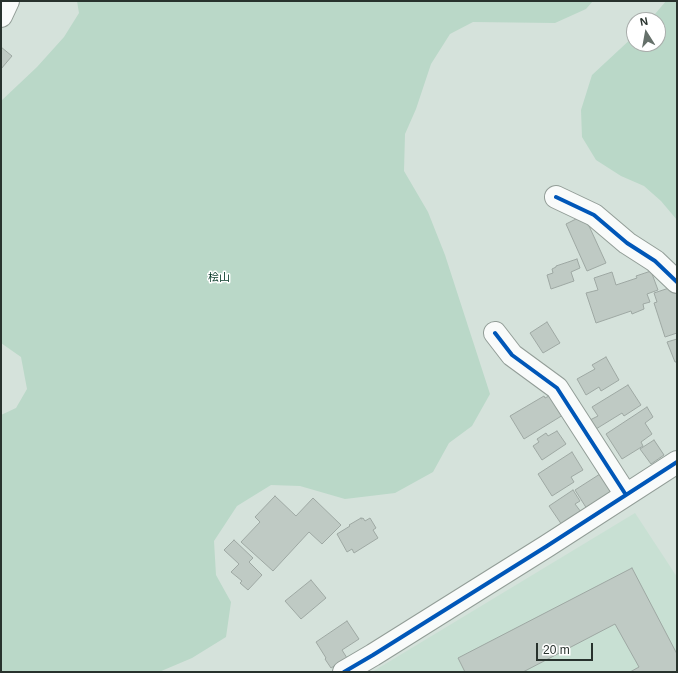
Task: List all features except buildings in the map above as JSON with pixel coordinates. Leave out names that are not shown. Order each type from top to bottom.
[{"type":"street","points":[[1,16],[8,1]]},
{"type":"street","points":[[556,198],[594,215],[627,243],[655,261],[677,282]]},
{"type":"street","points":[[495,333],[512,355],[557,388],[626,495]]},
{"type":"street","points":[[344,672],[534,554],[677,462]]},
{"type":"shaded area","points":[[635,513],[677,577],[677,672],[372,672]]},
{"type":"green space","name":"桧山","points":[[77,1],[593,1],[586,9],[555,23],[473,22],[450,34],[431,64],[416,109],[405,134],[404,171],[428,212],[445,255],[490,394],[472,426],[449,443],[433,472],[395,493],[345,499],[300,486],[271,485],[237,506],[214,541],[216,575],[231,602],[226,637],[192,658],[159,672],[1,672],[1,415],[16,408],[27,389],[21,357],[1,343],[1,101],[37,67],[64,37],[79,13]]},
{"type":"green space","points":[[666,1],[677,1],[677,220],[661,201],[644,186],[621,176],[596,160],[582,137],[581,110],[592,75],[626,43],[626,52],[666,52],[666,12],[657,12]]},
{"type":"cycle path","points":[[556,197],[594,215],[627,243],[655,261],[677,282]]},
{"type":"cycle path","points":[[495,333],[512,355],[557,388],[626,495]]},
{"type":"cycle path","points":[[344,672],[547,546],[677,462]]}]
